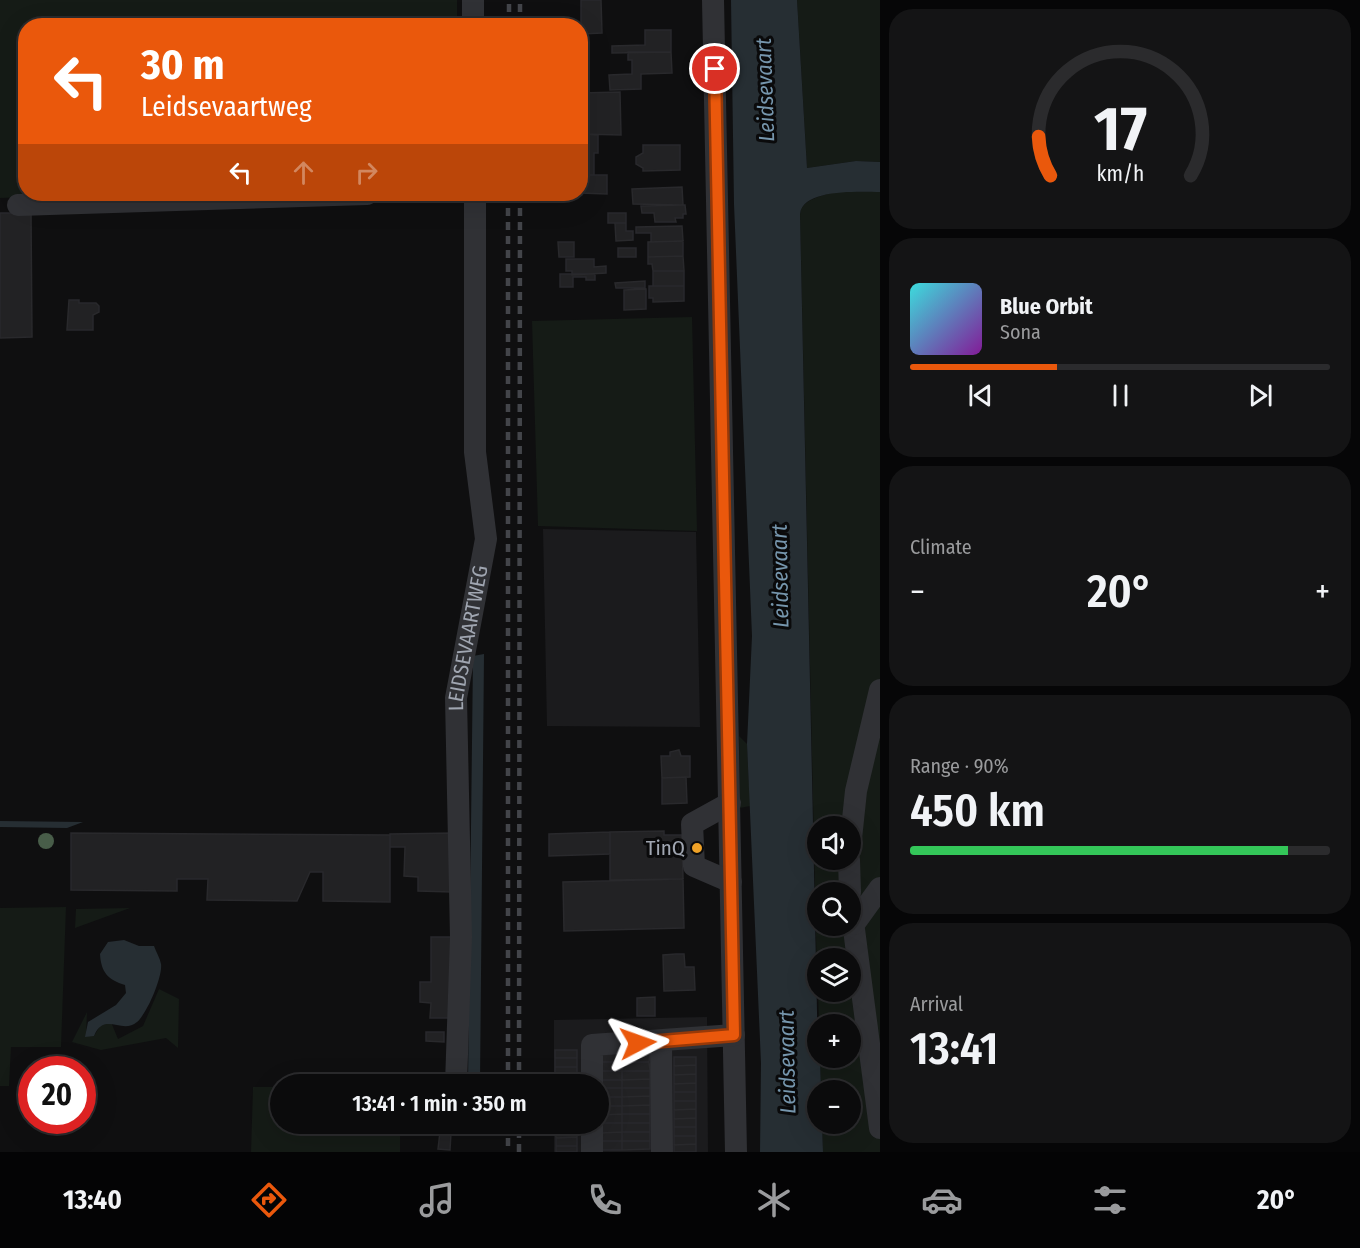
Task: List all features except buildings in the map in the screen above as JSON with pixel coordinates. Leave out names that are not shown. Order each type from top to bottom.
[{"type":"street","points":[[472,0],[473,18]]},
{"type":"street","points":[[713,0],[736,1152]]},
{"type":"street","points":[[18,205],[145,201]]},
{"type":"street","name":"LEIDSEVAARTWEG","points":[[456,1074],[461,937],[456,698],[486,539],[475,452],[475,201]]},
{"type":"street","points":[[853,816],[856,791],[880,690]]},
{"type":"street","points":[[730,804],[692,824],[694,866],[731,882]]},
{"type":"street","points":[[861,914],[880,888]]},
{"type":"street","points":[[856,936],[877,1090],[880,1128]]},
{"type":"street","points":[[592,1074],[592,1046],[734,1035]]},
{"type":"street","points":[[661,1042],[662,1152]]},
{"type":"street","points":[[592,1134],[592,1152]]},
{"type":"shaded area","points":[[0,0],[457,0],[457,18],[18,18],[18,197],[0,198]]},
{"type":"shaded area","points":[[797,0],[880,0],[880,162],[856,161],[807,168]]},
{"type":"shaded area","points":[[836,191],[880,191],[880,1152],[823,1152],[822,1134],[861,1134],[861,1080],[821,1080],[820,1068],[861,1068],[861,1014],[819,1014],[818,1002],[861,1002],[861,948],[816,948],[816,936],[861,936],[861,882],[815,882],[815,870],[861,870],[861,816],[813,816],[800,214],[805,204]]},
{"type":"shaded area","points":[[692,317],[697,531],[538,526],[532,321]]},
{"type":"shaded area","points":[[543,529],[696,532],[700,727],[547,726]]},
{"type":"shaded area","points":[[739,736],[747,744],[750,806],[740,808]]},
{"type":"shaded area","points":[[66,907],[61,1047],[11,1047],[9,1086],[0,1086],[0,908]]},
{"type":"shaded area","points":[[130,908],[75,928],[76,909]]},
{"type":"shaded area","points":[[159,989],[179,999],[178,1048],[166,1038],[101,1050],[72,1042],[87,1012],[86,1036],[94,1036],[100,1026],[111,1022],[118,1039],[143,1026]]},
{"type":"shaded area","points":[[707,1017],[708,1152],[554,1152],[554,1134],[609,1134],[609,1074],[554,1074],[554,1020]]},
{"type":"shaded area","points":[[253,1087],[270,1087],[270,1134],[400,1134],[400,1152],[251,1152]]},
{"type":"water","name":"Leidsevaart","points":[[731,0],[797,0],[807,168],[856,161],[880,162],[880,192],[847,192],[822,196],[811,200],[800,214],[813,816],[807,816],[807,870],[814,870],[814,882],[807,882],[807,936],[815,936],[816,948],[807,948],[807,1002],[817,1002],[817,1014],[807,1014],[807,1068],[820,1068],[821,1080],[807,1080],[807,1134],[822,1134],[823,1152],[760,1152],[761,1063],[747,744],[752,636],[734,204]]},
{"type":"water","points":[[484,654],[480,1074],[468,1074],[473,656]]},
{"type":"water","points":[[0,821],[83,822],[67,828],[0,827]]},
{"type":"water","points":[[124,940],[139,946],[154,946],[161,970],[154,994],[137,1022],[125,1026],[103,1025],[94,1036],[85,1037],[88,1022],[116,1005],[126,993],[125,985],[114,981],[106,974],[100,954],[108,942]]},
{"type":"railway","points":[[509,0],[509,18]]},
{"type":"railway","points":[[520,0],[520,18]]},
{"type":"railway","points":[[508,201],[508,1074]]},
{"type":"railway","points":[[519,1074],[520,201]]},
{"type":"railway","points":[[508,1134],[508,1152]]},
{"type":"railway","points":[[519,1134],[519,1152]]},
{"type":"place","name":"TinQ","points":[[697,848]]},
{"type":"route","points":[[638,1043],[734,1035],[715,69]]}]
